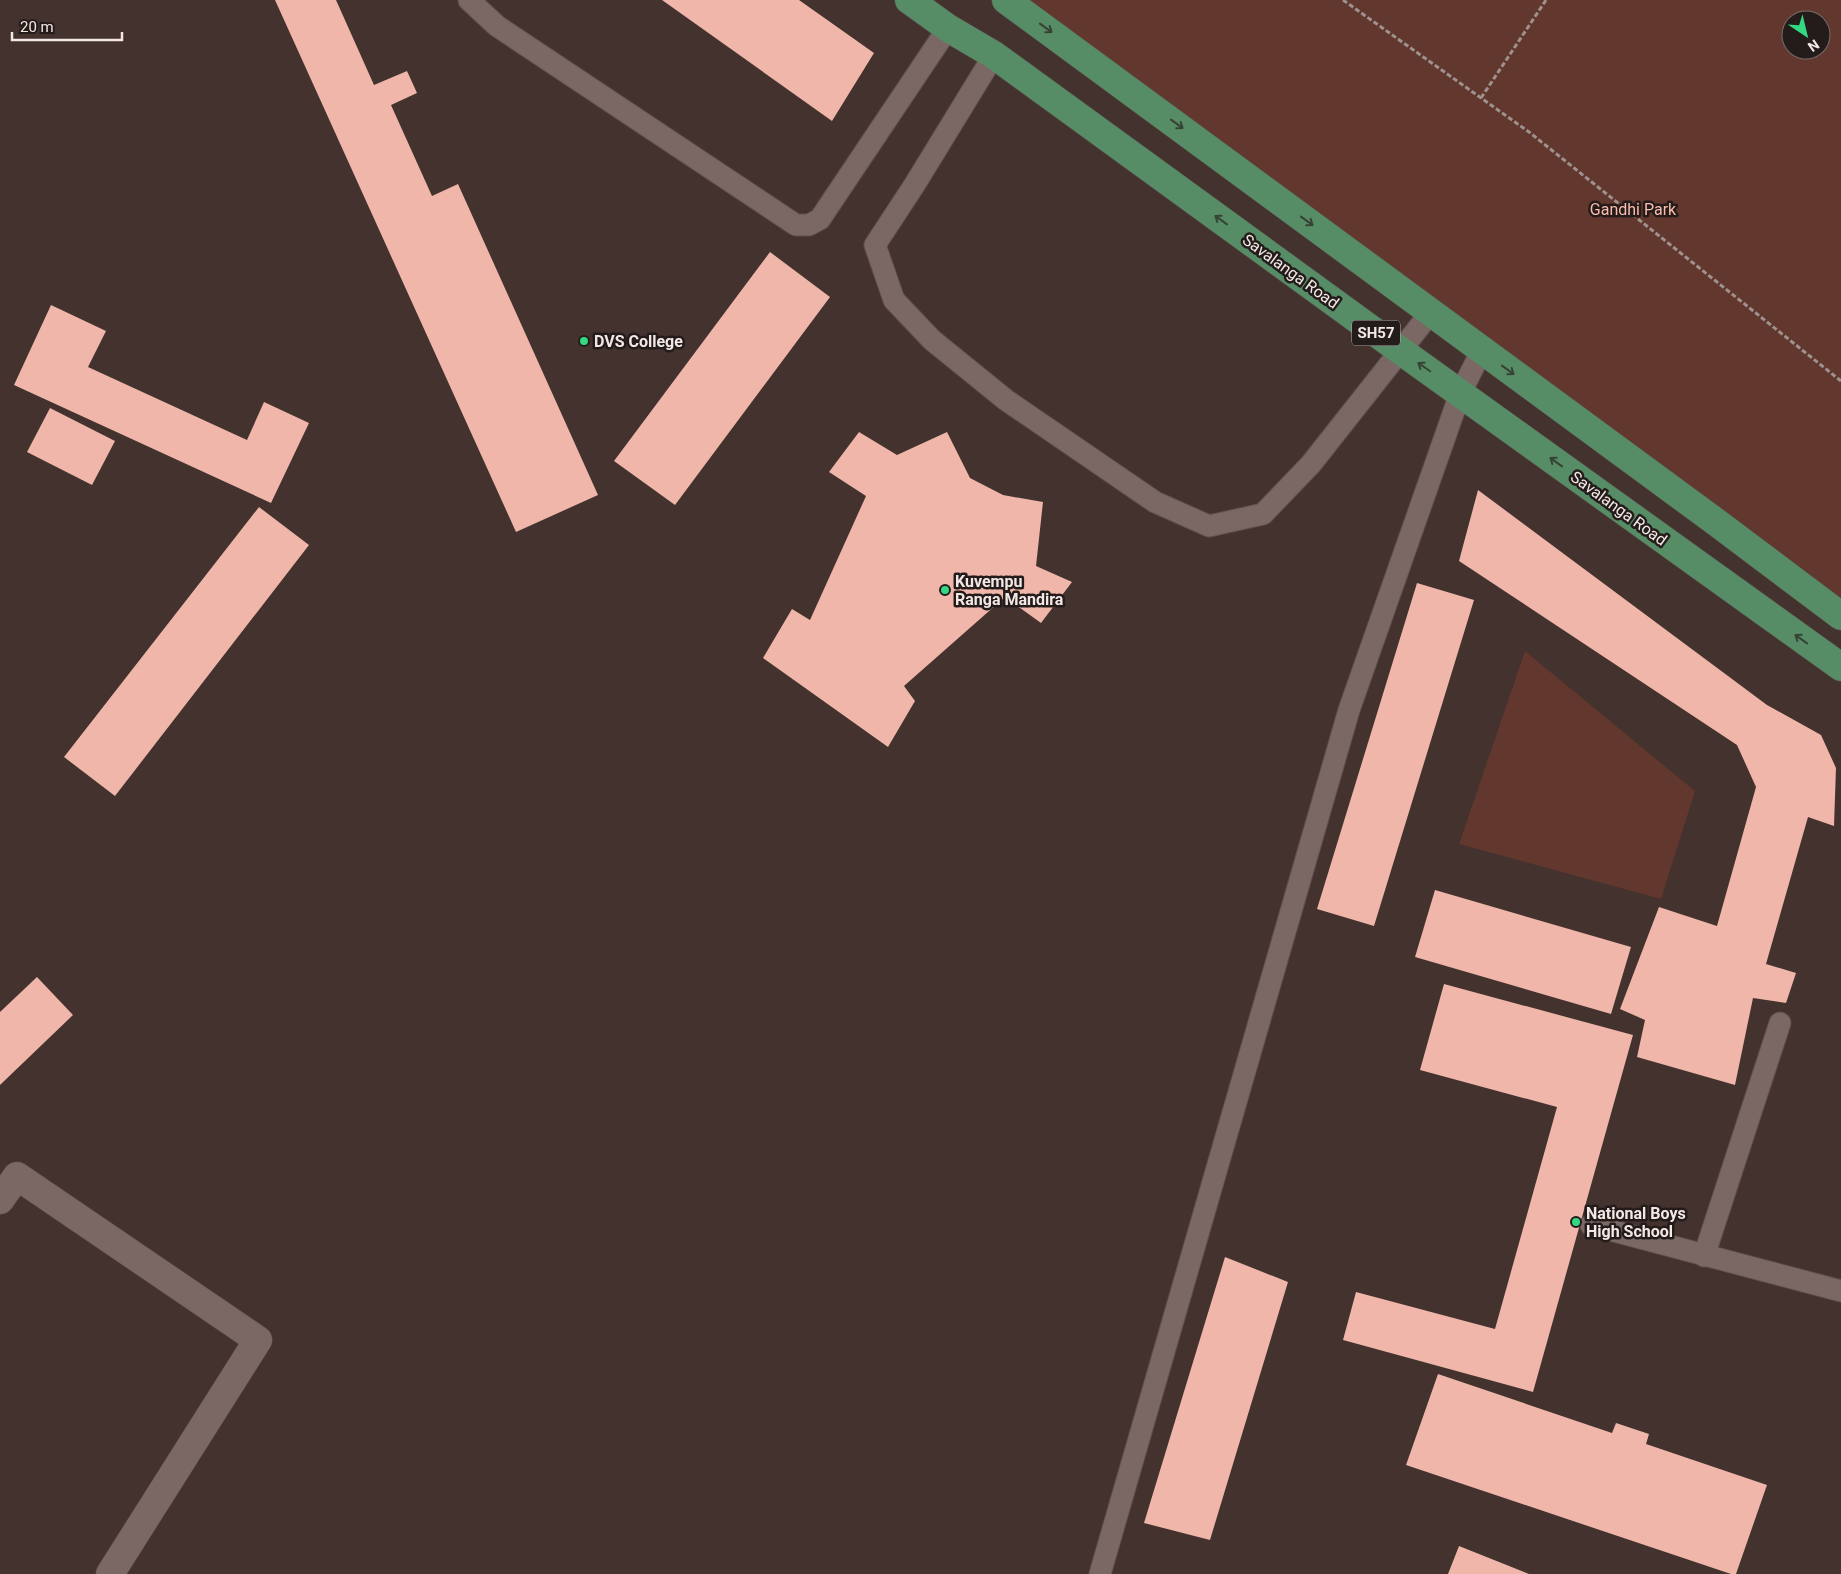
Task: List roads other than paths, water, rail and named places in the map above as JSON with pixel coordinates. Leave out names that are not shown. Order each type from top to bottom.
[{"type":"main road","name":"Savalanga Road","points":[[909,0],[948,28],[994,55],[1400,351],[1841,667]]},
{"type":"main road","points":[[1006,0],[1709,516],[1841,616]]},
{"type":"street","points":[[0,1200],[17,1176],[258,1340],[110,1574]]},
{"type":"lane","points":[[469,0],[497,26],[796,225],[809,226],[820,220],[948,28]]},
{"type":"lane","points":[[994,55],[915,184],[875,244],[894,300],[932,340],[1006,400],[1155,502],[1209,526],[1263,514],[1311,464],[1431,312]]},
{"type":"lane","points":[[1100,1574],[1349,710],[1460,394],[1482,350]]},
{"type":"lane","points":[[1704,1256],[1780,1023]]},
{"type":"lane","points":[[1592,1225],[1841,1291]]},
{"type":"place","name":"DVS College","points":[[584,341]]},
{"type":"place","name":"Kuvempu Ranga Mandira","points":[[945,590]]},
{"type":"place","name":"National Boys High School","points":[[1576,1222]]},
{"type":"park label","name":"Gandhi Park","points":[[1633,209]]}]
